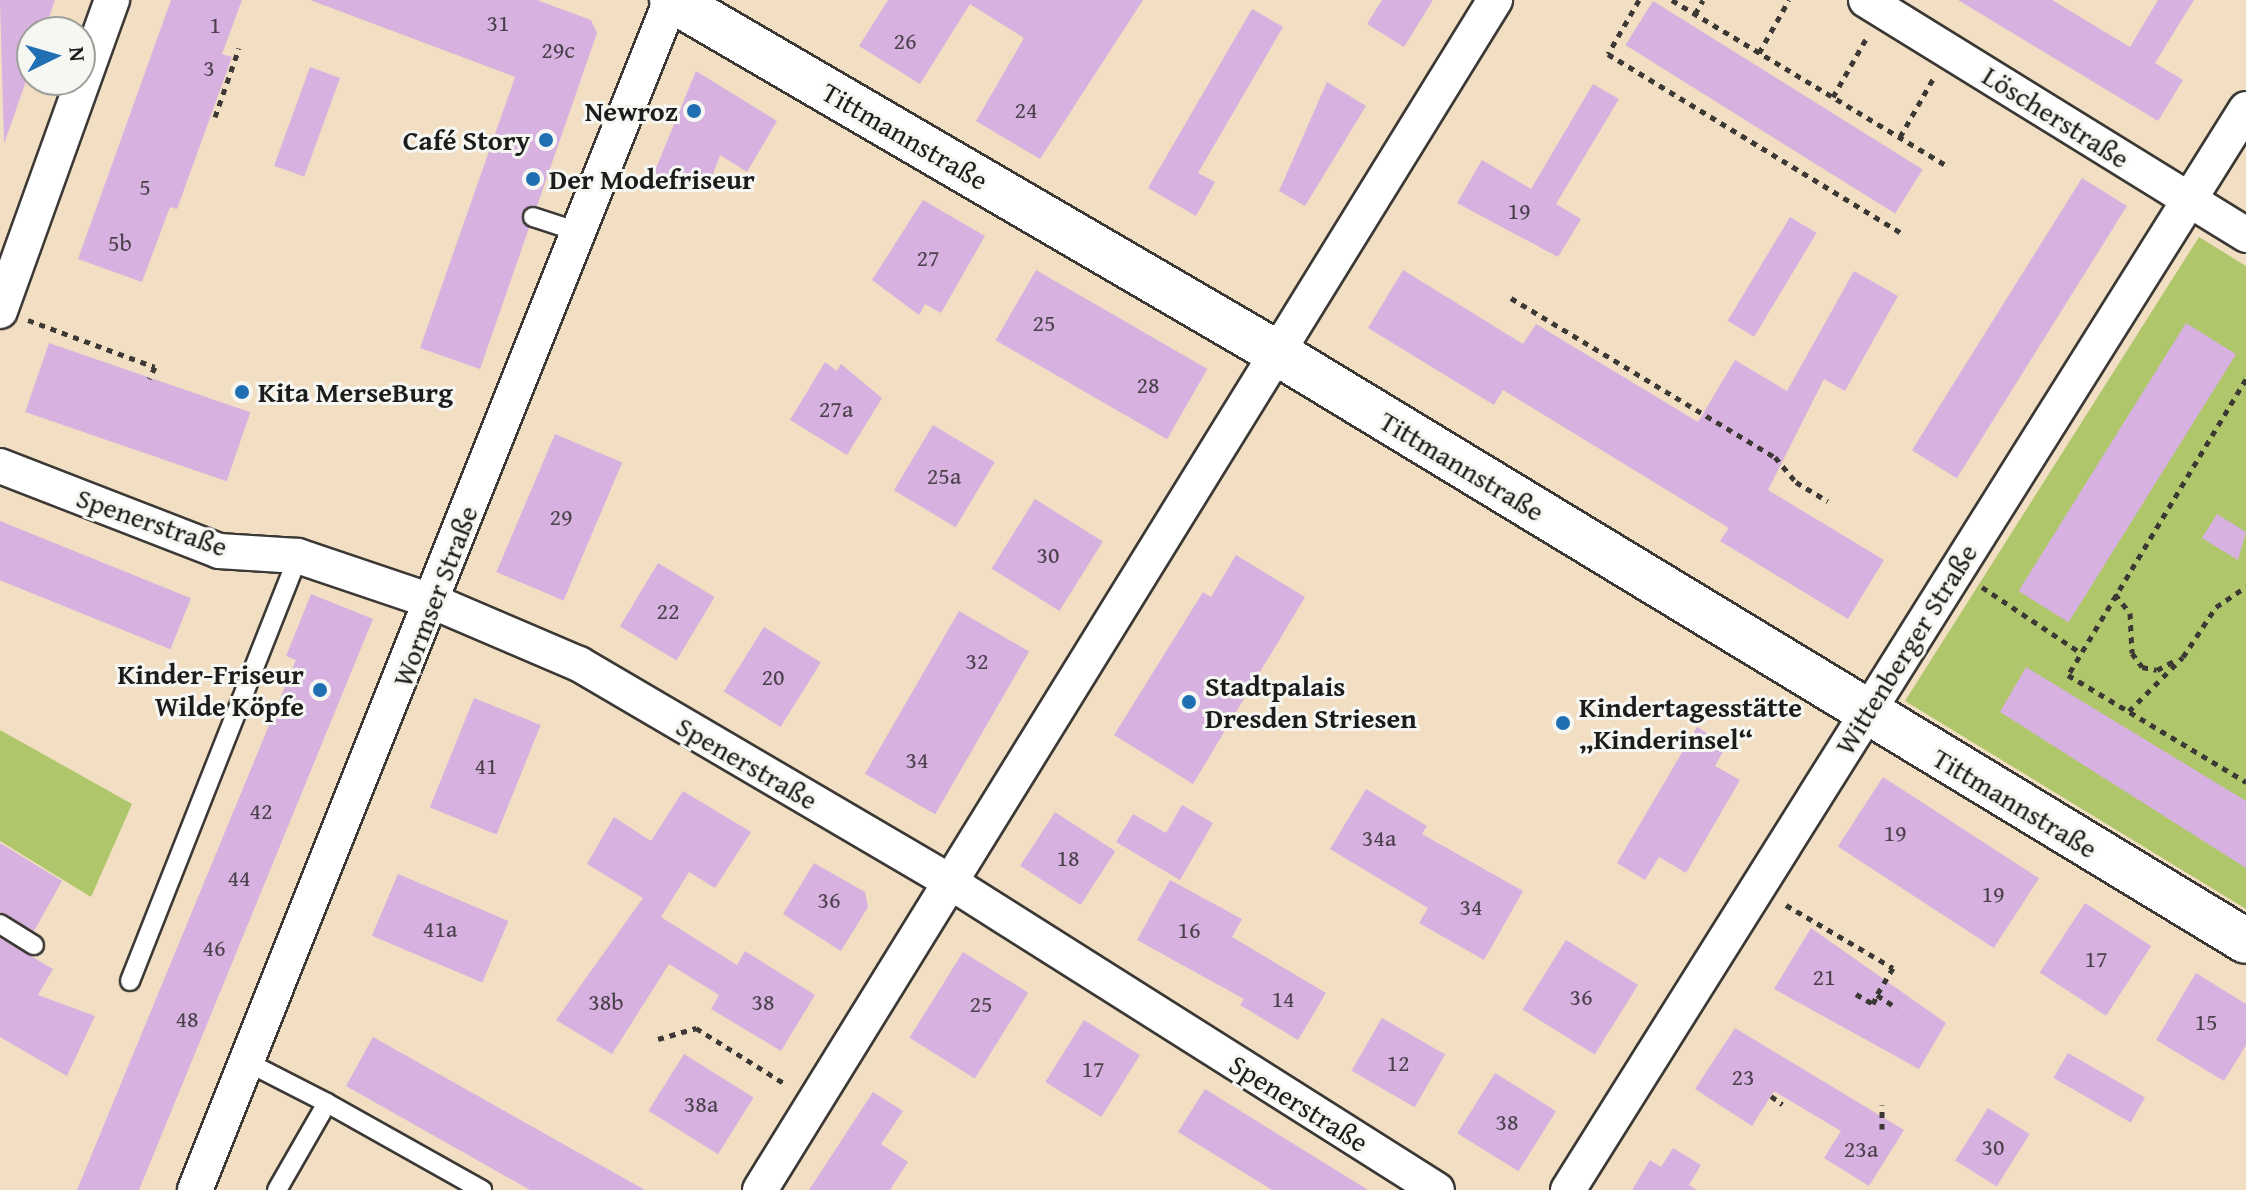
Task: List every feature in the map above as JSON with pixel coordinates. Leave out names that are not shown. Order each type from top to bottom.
[{"type":"street","points":[[0,311],[112,0]]},
{"type":"street","name":"Wormser Straße","points":[[195,1190],[434,602],[576,231],[672,0]]},
{"type":"street","name":"Tittmannstraße","points":[[672,0],[1277,353],[1865,713],[2246,941]]},
{"type":"street","points":[[760,1190],[1495,0]]},
{"type":"street","name":"Löscherstraße","points":[[1874,5],[2246,235]]},
{"type":"street","name":"Wittenberger Straße","points":[[1568,1190],[2246,109]]},
{"type":"street","name":"Spenerstraße","points":[[0,466],[219,551],[298,556],[434,602],[579,664],[950,882],[1437,1190]]},
{"type":"lane","points":[[533,217],[576,231]]},
{"type":"lane","points":[[130,981],[298,556]]},
{"type":"lane","points":[[0,924],[34,945]]},
{"type":"lane","points":[[247,1062],[482,1190]]},
{"type":"lane","points":[[277,1190],[327,1103]]},
{"type":"path","points":[[1639,0],[1608,54],[1901,233]]},
{"type":"path","points":[[1672,0],[1944,164]]},
{"type":"path","points":[[1695,14],[1703,0]]},
{"type":"path","points":[[1759,53],[1789,0]]},
{"type":"path","points":[[1833,97],[1874,5]]},
{"type":"path","points":[[215,117],[239,48]]},
{"type":"path","points":[[1900,137],[1950,51]]},
{"type":"path","points":[[1511,298],[1775,457],[1796,482],[1828,501]]},
{"type":"path","points":[[0,311],[155,367],[149,379]]},
{"type":"path","points":[[2246,379],[2068,675],[2246,782]]},
{"type":"path","points":[[1956,569],[2081,653]]},
{"type":"path","points":[[2129,711],[2183,657],[2216,607],[2246,587]]},
{"type":"path","points":[[2115,594],[2130,613],[2132,653],[2142,667],[2157,670],[2183,657]]},
{"type":"path","points":[[1784,903],[1893,968],[1873,1004],[1856,994]]},
{"type":"path","points":[[1877,995],[1897,1008]]},
{"type":"path","points":[[658,1039],[696,1028],[814,1102]]},
{"type":"path","points":[[1771,1096],[1782,1104]]},
{"type":"path","points":[[1882,1105],[1882,1129]]},
{"type":"green space","points":[[2199,237],[2246,266],[2246,909],[1905,701]]},
{"type":"green space","points":[[0,730],[132,804],[91,897],[0,841]]},
{"type":"building","points":[[0,0],[55,0],[50,16],[16,16],[16,96],[21,96],[4,144]]},
{"type":"building","points":[[171,0],[242,0],[222,54],[232,57],[177,209],[170,207],[142,282],[78,259]]},
{"type":"building","points":[[310,0],[537,0],[591,20],[597,33],[537,206],[522,213],[529,228],[480,369],[420,348],[515,77]]},
{"type":"building","points":[[888,0],[1143,0],[1040,159],[976,121],[1024,38],[970,4],[920,84],[859,46]]},
{"type":"building","points":[[1382,0],[1433,0],[1404,47],[1367,24]]},
{"type":"building","points":[[1958,0],[2052,0],[2130,47],[2158,0],[2194,0],[2155,63],[2183,80],[2158,121]]},
{"type":"building","points":[[1653,1],[1923,170],[1895,214],[1625,45]]},
{"type":"building","points":[[1252,9],[1283,27],[1198,173],[1215,182],[1196,216],[1148,188]]},
{"type":"building","points":[[310,67],[340,78],[304,177],[274,166]]},
{"type":"building","points":[[696,71],[777,121],[747,172],[720,155],[707,191],[654,173]]},
{"type":"building","points":[[1327,82],[1366,106],[1305,206],[1279,191]]},
{"type":"building","points":[[1593,84],[1619,99],[1556,204],[1581,219],[1558,257],[1457,203],[1482,160],[1531,189]]},
{"type":"building","points":[[2082,178],[2127,206],[1957,478],[1912,450]]},
{"type":"building","points":[[923,200],[985,236],[941,313],[925,304],[919,315],[872,280]]},
{"type":"building","points":[[1790,217],[1817,233],[1754,337],[1728,321]]},
{"type":"building","points":[[1036,270],[1207,369],[1167,439],[996,340]]},
{"type":"building","points":[[1403,270],[1523,344],[1536,324],[1698,422],[1735,360],[1787,391],[1854,271],[1898,296],[1845,391],[1824,379],[1768,490],[1884,560],[1848,619],[1720,541],[1729,528],[1503,390],[1494,405],[1368,328]]},
{"type":"building","points":[[2186,323],[2236,354],[2069,622],[2019,591]]},
{"type":"building","points":[[49,343],[250,412],[227,481],[25,412]]},
{"type":"building","points":[[825,362],[837,371],[841,364],[882,398],[847,455],[790,420]]},
{"type":"building","points":[[933,425],[995,462],[956,527],[894,490]]},
{"type":"building","points":[[555,434],[622,463],[564,601],[496,572]]},
{"type":"building","points":[[1035,499],[1103,541],[1059,611],[992,569]]},
{"type":"building","points":[[2217,514],[2246,532],[2238,560],[2202,538]]},
{"type":"building","points":[[0,521],[191,598],[170,649],[0,580]]},
{"type":"building","name":"Stadtpalais Dresden Striesen","points":[[1236,555],[1305,597],[1193,784],[1114,735],[1203,592],[1211,597]]},
{"type":"building","points":[[658,563],[715,597],[676,660],[620,626]]},
{"type":"building","points":[[311,594],[373,619],[139,1190],[77,1190],[296,660],[286,656]]},
{"type":"building","points":[[959,611],[1029,652],[935,814],[865,774]]},
{"type":"building","points":[[764,627],[821,663],[781,727],[724,691]]},
{"type":"building","points":[[2026,667],[2246,801],[2246,868],[2000,712]]},
{"type":"building","points":[[474,698],[541,725],[497,834],[430,807]]},
{"type":"building","points":[[1697,727],[1727,745],[1715,766],[1740,780],[1686,873],[1659,857],[1645,880],[1617,863]]},
{"type":"building","points":[[1883,777],[2039,878],[1994,948],[1838,847]]},
{"type":"building","points":[[1366,789],[1427,826],[1422,834],[1523,891],[1484,960],[1419,923],[1428,908],[1330,849]]},
{"type":"building","points":[[683,791],[751,832],[715,888],[689,872],[661,917],[737,965],[745,951],[815,995],[781,1051],[711,1009],[719,995],[669,964],[612,1054],[556,1020],[643,898],[587,864],[614,817],[651,841]]},
{"type":"building","points":[[1182,805],[1213,823],[1180,880],[1116,842],[1133,814],[1166,833]]},
{"type":"building","points":[[1055,812],[1115,851],[1081,905],[1020,866]]},
{"type":"building","points":[[0,843],[62,881],[34,931],[0,912]]},
{"type":"building","points":[[814,863],[865,892],[868,907],[841,951],[783,914]]},
{"type":"building","points":[[398,874],[508,921],[482,983],[372,936]]},
{"type":"building","points":[[1170,880],[1242,919],[1232,937],[1326,993],[1298,1040],[1240,1005],[1244,999],[1137,940]]},
{"type":"building","points":[[2085,903],[2151,946],[2106,1016],[2040,973]]},
{"type":"building","points":[[1811,928],[1946,1023],[1919,1069],[1774,989]]},
{"type":"building","points":[[0,938],[53,969],[38,995],[95,1016],[67,1076],[0,1037]]},
{"type":"building","points":[[1566,940],[1638,985],[1595,1055],[1523,1010]]},
{"type":"building","points":[[963,952],[1028,993],[975,1078],[909,1038]]},
{"type":"building","points":[[2196,973],[2246,1004],[2246,1045],[2224,1081],[2156,1040]]},
{"type":"building","points":[[1382,1018],[1445,1054],[1415,1107],[1352,1071]]},
{"type":"building","points":[[1084,1020],[1140,1055],[1101,1117],[1045,1082]]},
{"type":"building","points":[[1735,1028],[1904,1130],[1869,1186],[1824,1158],[1841,1131],[1774,1091],[1752,1126],[1695,1089]]},
{"type":"building","points":[[373,1037],[645,1190],[530,1190],[346,1086]]},
{"type":"building","points":[[2068,1053],[2145,1098],[2131,1123],[2054,1078]]},
{"type":"building","points":[[684,1054],[754,1097],[718,1154],[648,1111]]},
{"type":"building","points":[[1495,1073],[1556,1111],[1518,1171],[1457,1133]]},
{"type":"building","points":[[1205,1089],[1368,1190],[1272,1190],[1178,1132]]},
{"type":"building","points":[[873,1092],[903,1111],[881,1144],[908,1162],[890,1190],[809,1190]]},
{"type":"building","points":[[1988,1108],[2030,1134],[1997,1187],[1955,1161]]},
{"type":"building","points":[[1673,1148],[1701,1165],[1689,1185],[1697,1190],[1632,1190],[1650,1160],[1661,1167]]},
{"type":"place","name":"Newroz","points":[[694,111]]},
{"type":"place","name":"Café Story","points":[[546,140]]},
{"type":"place","name":"Der Modefriseur","points":[[533,179]]},
{"type":"place","name":"Kita MerseBurg","points":[[242,392]]},
{"type":"place","name":"Kinder-Friseur Wilde Köpfe","points":[[320,690]]},
{"type":"place","name":"Stadtpalais Dresden Striesen","points":[[1189,702]]},
{"type":"place","name":"Kindertagesstätte „Kinderinsel“","points":[[1563,723]]}]
